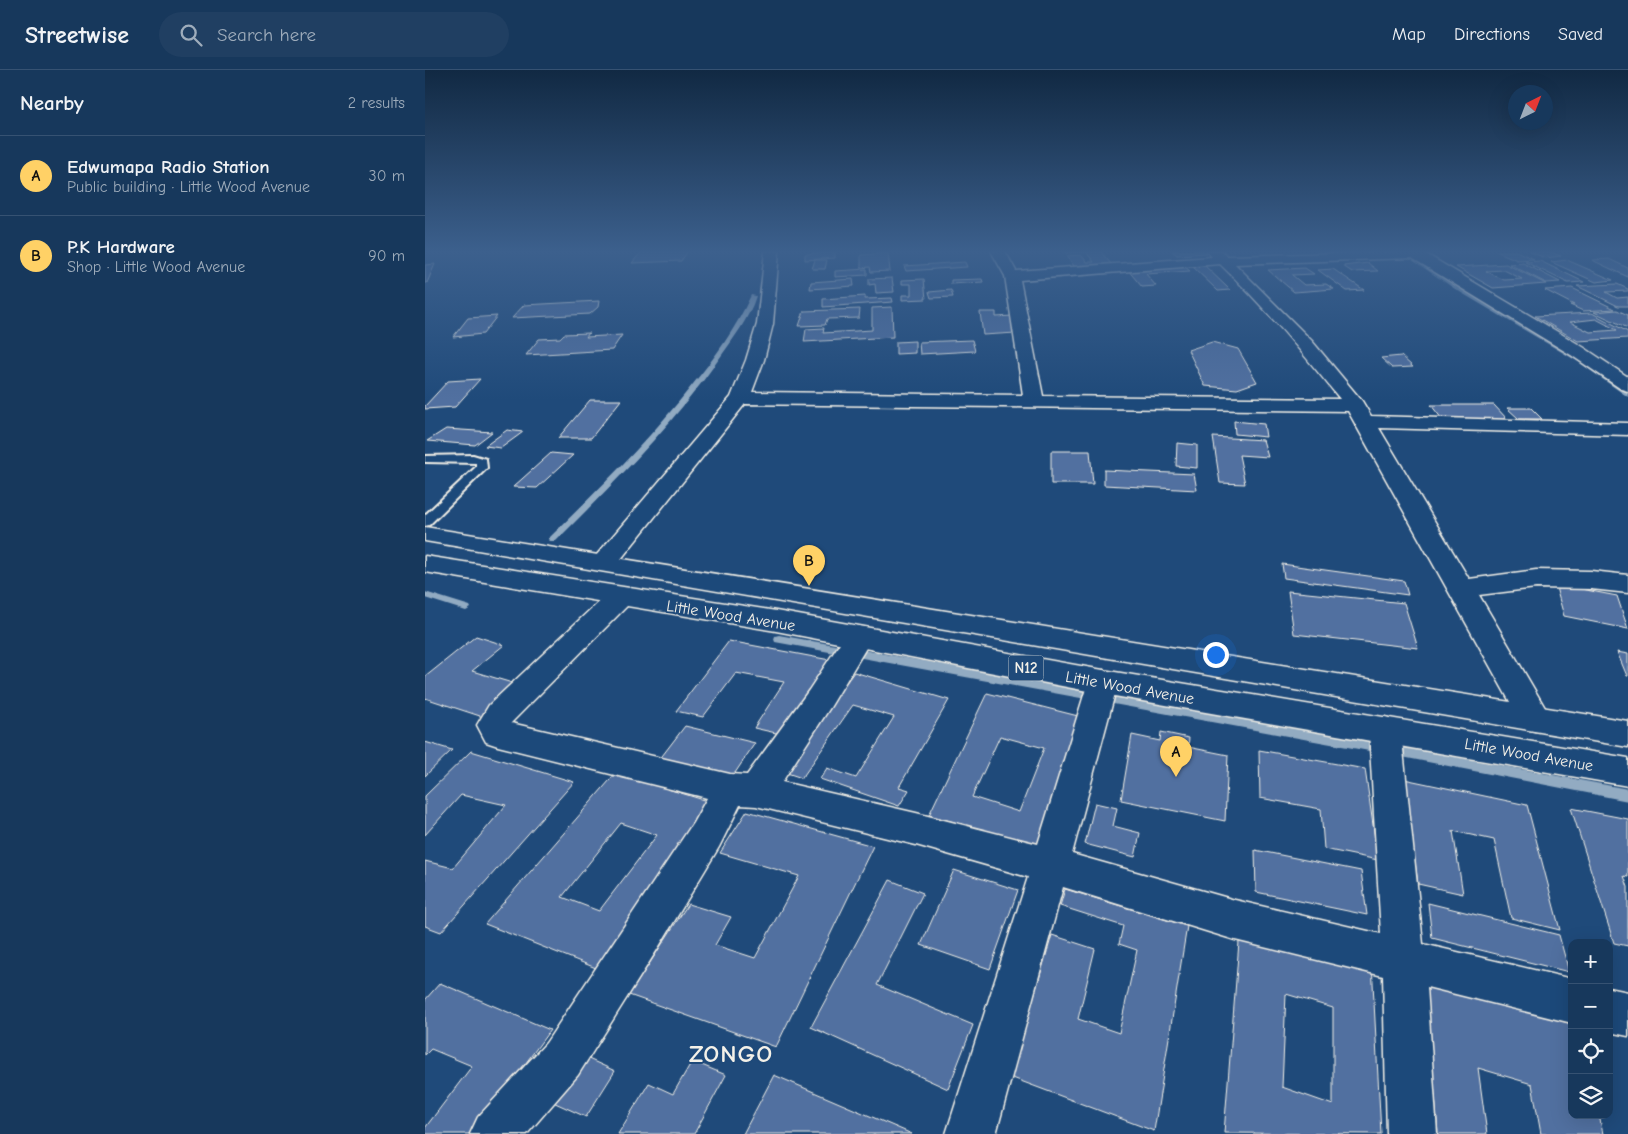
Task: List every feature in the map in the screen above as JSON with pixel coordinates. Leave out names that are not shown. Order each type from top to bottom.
[{"type":"main road","points":[[604,563],[740,398],[755,360],[765,324],[767,301]]},
{"type":"main road","points":[[1016,301],[1034,401]]},
{"type":"main road","points":[[1263,301],[1306,344],[1360,414],[1535,718]]},
{"type":"main road","points":[[1493,301],[1577,351],[1628,385]]},
{"type":"main road","points":[[740,398],[1034,401],[1360,414],[1628,429]]},
{"type":"main road","name":"Little Wood Avenue","points":[[425,534],[1628,734]]},
{"type":"main road","name":"Little Wood Avenue","points":[[425,564],[776,621],[857,638],[1103,682],[1628,772]]},
{"type":"main road","points":[[1461,589],[1536,579],[1591,580],[1628,584]]},
{"type":"main road","points":[[620,597],[500,714],[493,725],[498,733],[916,829],[1049,865],[1235,920],[1568,1000]]},
{"type":"main road","points":[[495,1134],[562,1059],[706,835],[820,698],[857,638]]},
{"type":"main road","points":[[971,1134],[986,1088],[1103,682]]},
{"type":"main road","points":[[1385,730],[1404,962],[1412,1134]]},
{"type":"main road","points":[[1613,1011],[1628,1014]]},
{"type":"lane","points":[[425,459],[473,458],[482,461],[481,468],[425,522]]},
{"type":"building","points":[[599,301],[598,307],[590,314],[512,318],[524,305]]},
{"type":"building","points":[[823,301],[893,302],[823,307]]},
{"type":"building","points":[[1566,301],[1598,301],[1615,309],[1583,311],[1570,305],[1574,305]]},
{"type":"building","points":[[1607,301],[1628,301],[1628,306],[1618,306]]},
{"type":"building","points":[[892,307],[893,337],[804,342],[806,329],[824,328],[823,333],[872,330],[872,308]]},
{"type":"building","points":[[860,309],[859,318],[827,319],[825,325],[799,326],[804,311]]},
{"type":"building","points":[[1617,310],[1628,315],[1628,328],[1594,312]]},
{"type":"building","points":[[980,312],[996,312],[996,317],[1012,316],[1016,333],[983,335]]},
{"type":"building","points":[[1592,313],[1628,332],[1628,338],[1578,341],[1535,316]],"holes":[[[1596,319],[1617,330],[1590,332],[1570,322]]]},
{"type":"building","points":[[497,316],[483,334],[453,337],[468,318]]},
{"type":"building","points":[[589,333],[586,337],[622,335],[612,350],[526,355],[539,339],[560,338],[564,334]]},
{"type":"building","points":[[972,340],[975,351],[920,354],[919,342]]},
{"type":"building","points":[[915,341],[915,353],[896,354],[896,342]]},
{"type":"building","points":[[1212,342],[1238,349],[1257,382],[1237,389],[1205,386],[1188,350]]},
{"type":"building","points":[[1401,356],[1413,367],[1392,368],[1381,358]]},
{"type":"building","points":[[480,379],[455,407],[425,409],[425,406],[448,381]]},
{"type":"building","points":[[590,400],[621,400],[591,438],[558,438]]},
{"type":"building","points":[[1431,405],[1494,405],[1508,420],[1442,419]]},
{"type":"building","points":[[1507,408],[1531,408],[1542,419],[1519,419]]},
{"type":"building","points":[[1234,421],[1264,424],[1266,437],[1235,434]]},
{"type":"building","points":[[446,429],[492,432],[475,445],[427,441]]},
{"type":"building","points":[[507,430],[523,432],[501,448],[485,446]]},
{"type":"building","points":[[1213,437],[1263,440],[1268,457],[1239,455],[1245,484],[1220,483]]},
{"type":"building","points":[[1177,443],[1197,445],[1197,468],[1176,466]]},
{"type":"building","points":[[1051,451],[1090,451],[1093,484],[1051,484]]},
{"type":"building","points":[[551,453],[573,455],[537,488],[513,487]]},
{"type":"building","points":[[1104,470],[1194,474],[1197,490],[1104,485]]},
{"type":"building","points":[[1282,564],[1404,581],[1408,595],[1284,578]]},
{"type":"building","points":[[1555,584],[1617,596],[1628,629],[1564,616]]},
{"type":"building","points":[[1288,591],[1404,603],[1418,648],[1294,634]]},
{"type":"building","points":[[476,636],[504,645],[472,671],[519,685],[483,717],[425,698],[425,677]]},
{"type":"building","points":[[729,641],[830,660],[785,735],[754,728],[784,682],[736,673],[703,717],[676,711]]},
{"type":"building","points":[[1617,652],[1628,654],[1628,676],[1627,676]]},
{"type":"building","points":[[854,672],[949,700],[899,787],[909,790],[899,806],[820,779],[827,768],[856,778],[894,717],[853,705],[802,778],[781,771]]},
{"type":"building","points":[[987,693],[1082,717],[1039,846],[929,815]],"holes":[[[1000,736],[1044,748],[1019,812],[972,797]]]},
{"type":"building","points":[[685,726],[755,743],[731,779],[659,760]]},
{"type":"building","points":[[1161,732],[1189,738],[1188,747],[1228,755],[1225,821],[1121,800],[1132,735],[1160,741]]},
{"type":"building","points":[[425,742],[452,750],[425,776]]},
{"type":"building","points":[[1259,750],[1365,769],[1378,860],[1324,849],[1321,809],[1260,798]]},
{"type":"building","points":[[471,751],[574,782],[441,932],[425,926],[425,861],[453,868],[506,805],[461,795],[425,835],[425,796]]},
{"type":"building","points":[[616,773],[720,805],[601,970],[485,924]],"holes":[[[621,823],[657,835],[599,911],[562,897]]]},
{"type":"building","points":[[1404,779],[1527,805],[1560,930],[1511,918],[1494,840],[1453,831],[1463,894],[1418,884]]},
{"type":"building","points":[[1095,803],[1117,808],[1113,826],[1140,833],[1135,857],[1085,844]]},
{"type":"building","points":[[1571,808],[1628,819],[1628,877],[1624,876],[1628,887],[1628,946],[1614,943]]},
{"type":"building","points":[[747,811],[873,846],[776,1047],[629,995],[688,904],[731,917],[715,945],[755,958],[799,876],[720,853]]},
{"type":"building","points":[[1255,850],[1361,871],[1367,915],[1256,892]]},
{"type":"building","points":[[954,870],[1018,890],[990,969],[921,945]]},
{"type":"building","points":[[890,880],[923,893],[877,985],[973,1025],[948,1089],[811,1027]]},
{"type":"building","points":[[1065,889],[1187,926],[1154,1131],[1010,1077],[1052,935],[1095,949],[1078,1019],[1119,1033],[1137,950],[1119,944],[1123,926],[1060,906]]},
{"type":"building","points":[[1428,903],[1559,935],[1568,972],[1432,938]]},
{"type":"building","points":[[1240,929],[1372,964],[1381,1134],[1224,1133]],"holes":[[[1286,994],[1333,1008],[1333,1105],[1282,1087]]]},
{"type":"building","points":[[1426,982],[1568,1023],[1568,1119],[1600,1119],[1603,1134],[1541,1134],[1532,1084],[1478,1068],[1487,1134],[1438,1134]]},
{"type":"building","points":[[440,983],[550,1030],[474,1134],[425,1134],[425,1128],[472,1066],[431,1049],[425,1055],[425,1000]]},
{"type":"building","points":[[584,1057],[615,1071],[586,1117],[553,1102]]},
{"type":"building","points":[[692,1061],[726,1075],[694,1134],[618,1134],[649,1083],[673,1094]]},
{"type":"building","points":[[774,1075],[912,1134],[743,1134]]},
{"type":"waterway","points":[[553,539],[644,447],[687,397],[707,372],[737,328],[745,316],[751,301]]},
{"type":"waterway","points":[[1478,301],[1579,360],[1628,395]]},
{"type":"waterway","points":[[425,595],[466,608]]},
{"type":"waterway","points":[[779,639],[1628,795]]},
{"type":"place","name":"P.K Hardware","points":[[809,586]]},
{"type":"place","name":"Edwumapa Radio Station","points":[[1176,777]]},
{"type":"district","name":"ZONGO","points":[[731,1053]]}]
